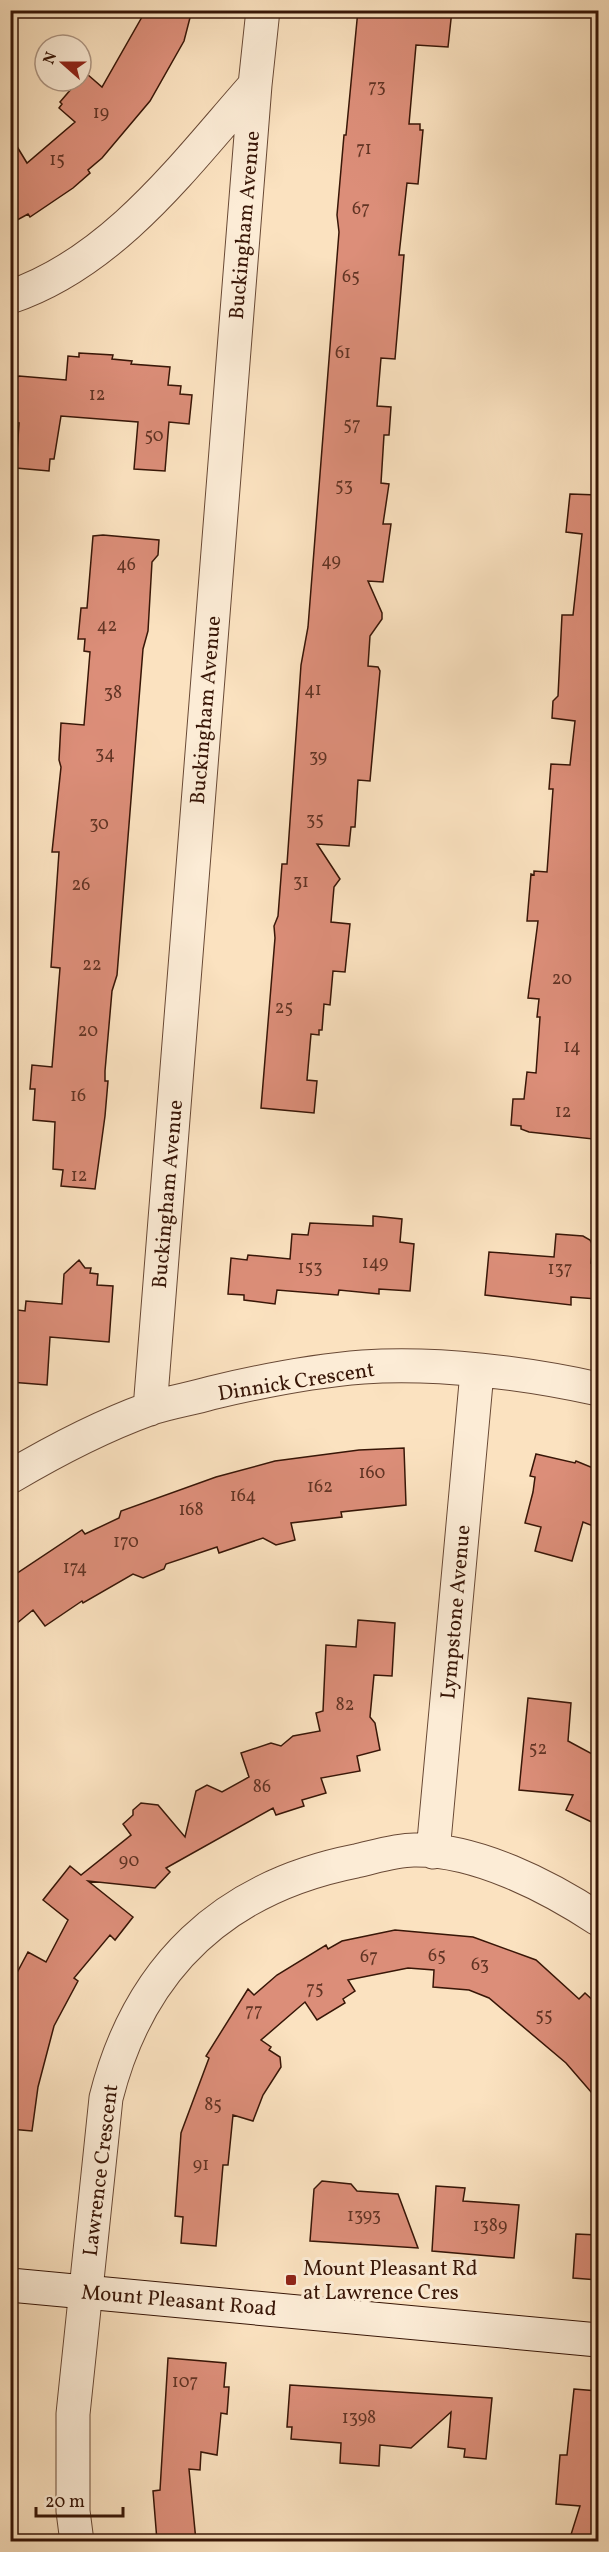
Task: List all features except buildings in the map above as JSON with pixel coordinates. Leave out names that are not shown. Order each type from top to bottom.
[{"type":"street","name":"Buckingham Avenue","points":[[150,1409],[255,85],[263,10]]},
{"type":"street","points":[[10,297],[68,271],[122,228],[167,185],[255,85]]},
{"type":"street","name":"Dinnick Crescent","points":[[10,1477],[76,1441],[150,1409],[251,1383],[363,1367],[415,1367],[539,1379],[598,1389]]},
{"type":"street","name":"Lympstone Avenue","points":[[433,1852],[477,1372]]},
{"type":"street","name":"Lawrence Crescent","points":[[77,2541],[73,2500],[73,2414],[106,2098],[123,2043],[156,1985],[183,1952],[222,1915],[257,1893],[329,1866],[413,1850],[470,1859],[524,1877],[598,1919]]},
{"type":"street","name":"Mount Pleasant Road","points":[[10,2285],[598,2340]]},
{"type":"place","name":"Mount Pleasant Rd at Lawrence Cres","points":[[291,2280]]}]
